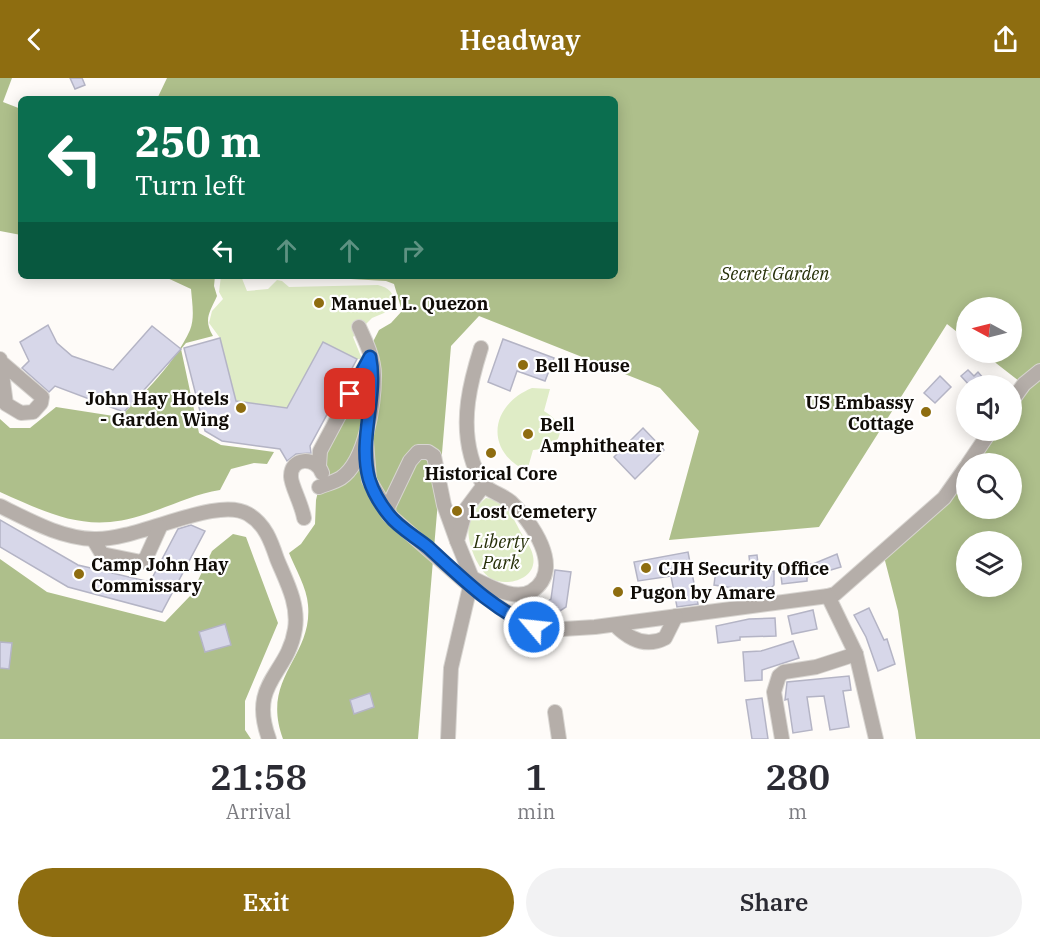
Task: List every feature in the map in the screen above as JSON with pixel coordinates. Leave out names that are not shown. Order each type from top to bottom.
[{"type":"street","points":[[359,327],[374,375],[366,437],[369,480],[388,512],[506,612],[534,627],[560,631],[615,625],[835,594],[944,498],[956,481]]},
{"type":"street","points":[[471,582],[524,595],[538,586],[545,572],[546,561],[533,527],[510,501],[484,485],[471,457],[467,433],[467,403],[481,348]]},
{"type":"street","points":[[366,437],[357,459],[341,478],[319,487],[322,473],[317,464],[320,451],[370,357]]},
{"type":"street","points":[[1022,387],[1040,371]]},
{"type":"street","points":[[388,512],[411,461],[418,452],[428,452],[434,456],[444,506],[471,582],[451,668],[448,739]]},
{"type":"street","points":[[304,518],[291,473],[300,462],[317,464]]},
{"type":"street","points":[[457,541],[466,509],[484,485]]},
{"type":"street","points":[[0,506],[49,528],[93,539],[121,537],[217,509],[231,508],[243,511],[258,520],[269,537],[289,589],[296,618],[291,642],[263,699],[264,724],[270,739]]},
{"type":"street","points":[[93,539],[102,554],[141,562],[146,558],[160,527]]},
{"type":"street","points":[[828,596],[856,654],[876,739]]},
{"type":"street","points":[[615,625],[635,640],[654,642],[668,634],[676,616]]},
{"type":"street","points":[[782,739],[774,692],[779,676],[784,672],[816,667],[856,654]]},
{"type":"street","points":[[555,712],[559,739]]},
{"type":"green space","points":[[0,78],[12,78],[3,102],[18,108],[18,234],[0,231]]},
{"type":"green space","name":"Secret Garden","points":[[167,78],[1040,78],[1040,739],[916,739],[898,611],[883,553],[956,477],[956,519],[1022,519],[1022,453],[975,453],[984,441],[1022,441],[1022,388],[1024,385],[1022,375],[1011,375],[996,363],[1022,363],[1022,297],[956,297],[956,331],[947,324],[819,527],[669,540],[699,431],[660,388],[479,316],[451,346],[418,739],[283,739],[278,718],[278,699],[282,683],[303,640],[308,605],[289,553],[301,544],[315,524],[316,500],[323,470],[325,436],[379,330],[391,323],[402,311],[394,284],[386,281],[351,279],[618,279],[618,96],[158,96]]},
{"type":"green space","points":[[169,279],[215,279],[217,296],[208,320],[213,336],[186,343],[181,349],[199,433],[221,445],[274,452],[267,464],[254,463],[231,469],[220,490],[125,520],[106,522],[71,519],[37,508],[0,492],[0,419],[10,428],[30,428],[56,407],[120,417],[168,365],[184,342],[192,320],[191,289]]},
{"type":"green space","points":[[221,279],[242,279],[247,291],[268,289],[277,280],[289,287],[378,285],[390,291],[394,304],[384,313],[372,318],[353,337],[362,359],[357,359],[323,342],[287,408],[236,401],[220,338],[209,323],[212,311],[223,299],[219,292]]},
{"type":"green space","name":"Bell Amphitheater","points":[[532,388],[550,389],[544,411],[552,417],[560,430],[556,441],[551,445],[533,450],[527,471],[513,462],[504,452],[499,440],[498,428],[507,405]]},
{"type":"green space","name":"Liberty Park","points":[[486,498],[498,502],[507,509],[531,550],[533,564],[526,576],[512,581],[497,581],[484,572],[476,560],[470,542],[470,519]]},
{"type":"green space","points":[[233,534],[246,537],[278,623],[245,701],[245,730],[251,739],[0,739],[0,559],[47,592],[165,622],[191,595],[212,551]]},
{"type":"building","points":[[70,78],[82,78],[85,85],[75,89]]},
{"type":"building","points":[[48,325],[57,343],[72,356],[113,370],[152,326],[181,349],[124,412],[55,386],[49,392],[22,368],[29,361],[20,342]]},
{"type":"building","name":"John Hay Hotels - Garden Wing","points":[[220,338],[236,401],[287,408],[323,342],[357,359],[310,446],[311,453],[296,454],[287,461],[280,449],[222,441],[205,431],[184,348]]},
{"type":"building","name":"Bell House","points":[[503,339],[554,358],[545,381],[517,371],[510,391],[488,382]]},
{"type":"building","points":[[968,370],[973,375],[962,375]]},
{"type":"building","points":[[940,376],[951,387],[935,403],[924,393]]},
{"type":"building","points":[[643,428],[664,450],[635,479],[614,457]]},
{"type":"building","name":"Camp John Hay Commissary","points":[[0,520],[78,565],[150,582],[178,529],[191,525],[205,531],[162,612],[68,587],[0,547]]},
{"type":"building","points":[[688,552],[698,604],[677,607],[671,576],[638,581],[634,562]]},
{"type":"building","points":[[837,554],[841,567],[807,577],[807,581],[782,584],[780,567],[813,564]]},
{"type":"building","points":[[757,555],[759,573],[774,571],[772,587],[747,590],[714,585],[716,569],[751,574],[749,556]]},
{"type":"building","points":[[555,570],[571,572],[566,607],[546,620],[516,608],[517,604],[525,603],[538,608],[551,599]]},
{"type":"building","points":[[869,608],[884,640],[887,639],[895,664],[878,671],[866,637],[854,615]]},
{"type":"building","points":[[813,610],[817,629],[792,634],[788,616]]},
{"type":"building","points":[[775,618],[776,636],[740,637],[740,640],[718,643],[716,626],[749,619]]},
{"type":"building","points":[[225,624],[231,645],[205,652],[199,632]]},
{"type":"building","points":[[793,641],[799,658],[762,670],[762,680],[745,681],[743,652],[761,651]]},
{"type":"building","points":[[0,642],[12,643],[9,669],[0,668]]},
{"type":"building","points":[[849,676],[851,690],[843,691],[849,727],[830,730],[824,696],[807,697],[812,730],[793,733],[788,699],[785,700],[787,682]]},
{"type":"building","points":[[370,693],[374,707],[354,714],[350,700]]},
{"type":"building","points":[[762,698],[768,739],[752,739],[746,700]]},
{"type":"place","name":"Manuel L. Quezon","points":[[319,303]]},
{"type":"place","name":"Bell House","points":[[523,365]]},
{"type":"place","name":"John Hay Hotels - Garden Wing","points":[[241,408]]},
{"type":"place","name":"US Embassy Cottage","points":[[926,412]]},
{"type":"place","name":"Bell Amphitheater","points":[[528,434]]},
{"type":"place","name":"Historical Core","points":[[491,453]]},
{"type":"place","name":"Lost Cemetery","points":[[457,511]]},
{"type":"place","name":"CJH Security Office","points":[[646,568]]},
{"type":"place","name":"Camp John Hay Commissary","points":[[79,574]]},
{"type":"place","name":"Pugon by Amare","points":[[618,592]]},
{"type":"route","points":[[350,394],[370,357],[374,375],[366,437],[366,456],[369,480],[389,515],[470,586],[519,621],[534,627]]}]
